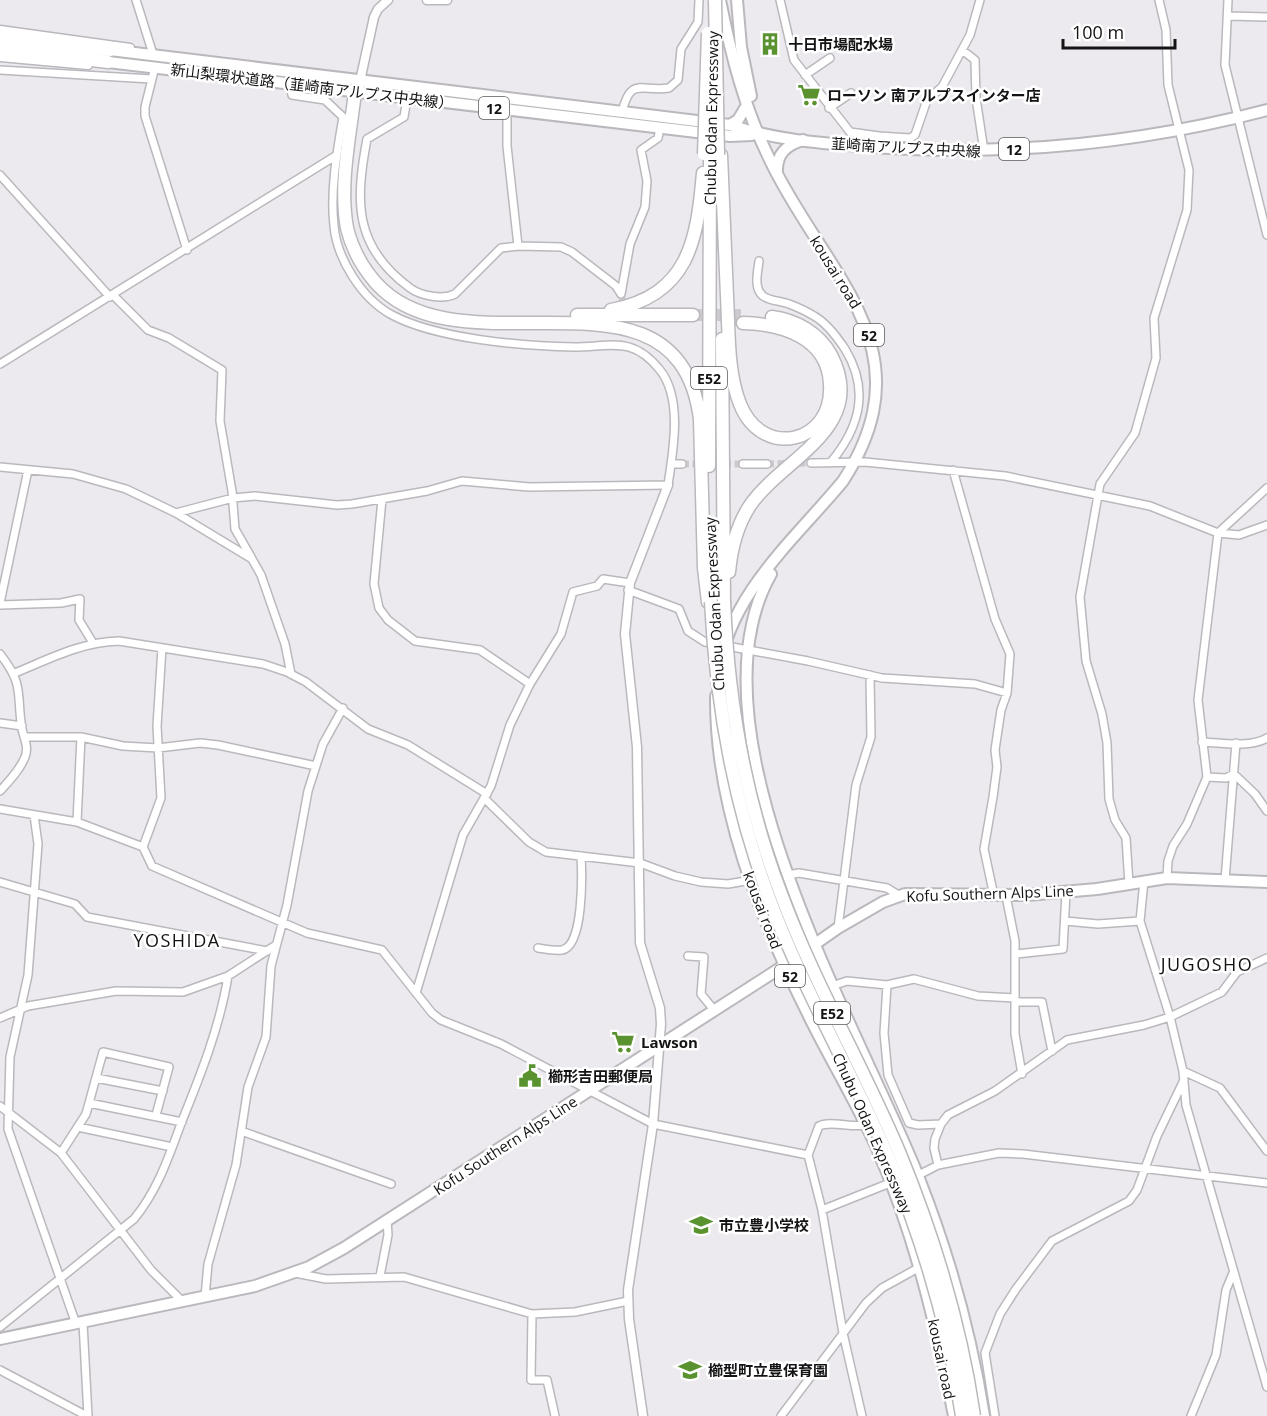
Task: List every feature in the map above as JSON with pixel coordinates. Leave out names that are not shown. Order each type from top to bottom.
[{"type":"highway","name":"Chubu Odan Expressway","points":[[713,0],[717,93],[713,154]]},
{"type":"highway","name":"Chubu Odan Expressway","points":[[713,0],[713,154],[723,369],[718,601],[714,659],[726,742],[755,858],[799,970],[874,1127],[903,1194],[941,1314],[962,1416]]},
{"type":"highway","name":"新山梨環状道路（韮崎南アルプス中央線）","points":[[0,37],[109,56]]},
{"type":"highway","name":"新山梨環状道路（韮崎南アルプス中央線）","points":[[0,49],[109,56]]},
{"type":"highway","points":[[359,88],[351,207],[356,233],[364,255],[384,282],[410,301],[440,311],[483,315],[586,319],[693,319]]},
{"type":"highway","points":[[586,319],[649,298],[660,291],[678,273],[685,262],[695,231],[713,154]]},
{"type":"highway","points":[[713,154],[736,392],[750,422],[766,435],[786,439],[807,434],[823,419],[828,408],[830,382],[823,359],[816,348],[794,331],[743,319],[781,318],[810,331],[821,341],[836,366],[839,394],[837,409],[824,434],[760,494],[743,519],[718,601]]},
{"type":"highway","points":[[586,319],[649,337],[671,351],[688,373],[697,400],[699,419],[703,556],[718,601]]},
{"type":"highway","name":"Chubu Odan Expressway","points":[[718,601],[742,762],[767,856],[796,932],[886,1123],[914,1189],[952,1312],[974,1416]]},
{"type":"main road","name":"kousai road","points":[[720,0],[747,105],[759,134],[777,173],[812,233],[846,282],[868,332],[876,375],[871,420],[855,462],[843,481],[754,586],[734,622],[725,646],[716,693],[717,740],[726,789],[751,880],[773,942],[865,1125],[890,1182],[920,1267],[940,1344],[954,1416]]},
{"type":"main road","name":"kousai road","points":[[736,0],[741,47],[759,134]]},
{"type":"main road","name":"新山梨環状道路（韮崎南アルプス中央線）","points":[[109,56],[257,68],[407,98],[622,112],[730,125],[759,134]]},
{"type":"main road","name":"新山梨環状道路（韮崎南アルプス中央線）","points":[[109,56],[290,84],[359,88],[507,104],[660,128],[729,136],[759,134]]},
{"type":"main road","points":[[730,125],[738,120],[747,105]]},
{"type":"main road","name":"韮崎南アルプス中央線","points":[[759,134],[877,147],[984,151],[1107,142],[1178,131],[1267,110]]},
{"type":"main road","points":[[777,173],[781,153],[791,144],[803,140]]},
{"type":"main road","name":"kousai road","points":[[794,539],[776,565],[757,601],[746,649],[746,699],[755,758],[788,875],[814,944],[918,1176],[956,1281],[978,1374],[984,1416]]},
{"type":"main road","name":"Kofu Southern Alps Line","points":[[0,1339],[255,1286],[294,1273],[329,1257],[785,965],[838,928],[900,896],[923,893],[1006,896],[1066,892],[1167,878],[1267,882]]},
{"type":"street","points":[[136,0],[152,51]]},
{"type":"street","points":[[359,88],[374,17],[378,9],[388,0]]},
{"type":"street","points":[[427,0],[447,0]]},
{"type":"street","points":[[622,112],[628,93],[633,89],[669,88],[678,80],[681,49],[698,22],[699,0]]},
{"type":"street","points":[[780,0],[794,60],[829,108],[850,132],[910,138],[915,135],[927,100],[942,87],[962,50],[975,21],[980,0]]},
{"type":"street","points":[[1129,884],[1126,838],[1115,820],[1109,799],[1107,743],[1102,714],[1086,661],[1080,597],[1098,494],[1105,477],[1131,443],[1154,371],[1156,358],[1154,318],[1187,210],[1190,189],[1189,170],[1168,85],[1166,30],[1159,0]]},
{"type":"street","points":[[1228,0],[1225,65],[1267,235]]},
{"type":"street","points":[[1229,16],[1267,17]]},
{"type":"street","points":[[0,30],[257,68]]},
{"type":"street","points":[[962,50],[975,60],[977,109],[984,151]]},
{"type":"street","points":[[0,57],[152,75]]},
{"type":"street","points":[[805,75],[830,58]]},
{"type":"street","points":[[0,70],[229,76]]},
{"type":"street","points":[[152,75],[145,116],[188,250]]},
{"type":"street","points":[[290,84],[292,95],[325,100],[343,117],[337,155],[334,226],[337,243],[364,292],[390,314],[411,323],[492,342],[575,347],[620,344],[649,358],[661,371],[671,389],[673,427],[668,485],[629,587],[625,634],[637,747],[640,943],[660,1008],[662,1044],[653,1124],[627,1301],[643,1416]]},
{"type":"street","points":[[829,108],[851,93]]},
{"type":"street","points":[[407,98],[404,117],[367,139],[361,181],[360,215],[364,233],[376,257],[385,268],[416,292],[447,298],[454,294],[501,248],[518,246],[561,247],[572,252],[616,286],[622,296],[630,244],[645,207],[646,181],[641,150],[658,138],[660,128]]},
{"type":"street","points":[[507,104],[507,146],[518,246]]},
{"type":"street","points":[[877,147],[879,136]]},
{"type":"street","points":[[0,364],[188,250],[337,155]]},
{"type":"street","points":[[0,175],[112,296],[148,330],[169,338],[222,370],[220,421],[236,529],[261,574],[285,644],[291,674]]},
{"type":"street","points":[[759,261],[758,290],[763,296],[807,312],[829,329],[848,354],[859,380],[860,400],[856,421],[846,442],[831,462]]},
{"type":"street","points":[[620,344],[622,335]]},
{"type":"street","points":[[812,463],[855,462],[1005,476],[1150,506],[1218,533],[1239,535],[1267,525]]},
{"type":"street","points":[[671,464],[682,464]]},
{"type":"street","points":[[743,464],[767,464]]},
{"type":"street","points":[[0,467],[94,478],[176,513],[252,559]]},
{"type":"street","points":[[28,470],[0,604],[61,603],[80,600],[79,620],[93,644]]},
{"type":"street","points":[[953,470],[995,619],[1010,654],[1007,693],[1001,710],[995,750],[997,767],[984,849],[994,896]]},
{"type":"street","points":[[176,513],[233,498],[278,497],[337,505],[382,499],[462,481],[528,487],[668,485]]},
{"type":"street","points":[[1167,878],[1168,861],[1173,846],[1187,824],[1206,777],[1198,700],[1218,533],[1267,488]]},
{"type":"street","points":[[382,499],[374,584],[379,608],[388,620],[415,641],[480,650],[530,684]]},
{"type":"street","points":[[416,993],[457,851],[486,796],[510,725],[530,684],[561,634],[573,592],[597,586],[603,579],[673,605],[683,614],[692,636],[705,642],[870,675],[975,684],[1007,693]]},
{"type":"street","points":[[15,673],[93,644],[119,641],[263,664],[291,674],[343,708],[368,729],[408,745],[486,796],[537,848],[546,852],[640,863],[675,876],[701,882],[728,884],[751,880]]},
{"type":"street","points":[[143,847],[161,798],[157,726],[162,648]]},
{"type":"street","points":[[0,654],[15,673],[19,685],[25,758],[0,791]]},
{"type":"street","points":[[838,928],[856,785],[871,737],[870,675]]},
{"type":"street","points":[[205,1297],[208,1264],[236,1165],[248,1086],[267,1037],[271,966],[282,922],[303,812],[330,727],[343,708]]},
{"type":"street","points":[[0,723],[22,726]]},
{"type":"street","points":[[24,737],[81,737],[123,746],[158,748],[200,744],[218,745],[316,766]]},
{"type":"street","points":[[77,822],[81,737]]},
{"type":"street","points":[[1202,742],[1262,742],[1267,738]]},
{"type":"street","points":[[1224,880],[1236,743]]},
{"type":"street","points":[[1206,777],[1227,778],[1234,774]]},
{"type":"street","points":[[1234,774],[1255,794],[1267,811]]},
{"type":"street","points":[[0,809],[77,822],[143,847],[152,866],[307,933],[382,950],[441,1020],[501,1044],[653,1124],[808,1155]]},
{"type":"street","points":[[34,815],[38,844],[28,975],[9,1064],[8,1129],[60,1279],[80,1323],[87,1416]]},
{"type":"street","points":[[538,948],[562,950],[568,947],[574,935],[582,902],[581,856]]},
{"type":"street","points":[[788,875],[799,873],[887,888],[900,896]]},
{"type":"street","points":[[1144,881],[1140,921],[1170,1017],[1183,1071],[1186,1105],[1209,1175],[1267,1387]]},
{"type":"street","points":[[0,882],[75,904],[87,917],[267,951]]},
{"type":"street","points":[[1016,954],[1063,949],[1066,892]]},
{"type":"street","points":[[1006,896],[1016,954],[1015,1034],[1022,1074]]},
{"type":"street","points":[[1065,921],[1098,924],[1140,921]]},
{"type":"street","points":[[0,1018],[21,1008],[116,992],[183,992],[228,976],[276,945]]},
{"type":"street","points":[[687,956],[704,957],[701,994],[714,1010]]},
{"type":"street","points":[[938,1165],[934,1148],[940,1124],[948,1115],[1022,1074],[1067,1040],[1144,1025],[1170,1017],[1222,992],[1237,972],[1267,958]]},
{"type":"street","points":[[0,1327],[120,1231],[144,1206],[161,1177],[208,1055],[228,976]]},
{"type":"street","points":[[832,986],[847,981],[886,985],[914,979],[978,996],[1041,1002],[1052,1051]]},
{"type":"street","points":[[886,985],[885,1033],[888,1075],[909,1123],[940,1124]]},
{"type":"street","points":[[61,1153],[78,1127],[89,1103],[103,1052],[170,1067],[156,1115]]},
{"type":"street","points":[[1183,1071],[1220,1088],[1267,1151]]},
{"type":"street","points":[[96,1077],[163,1092]]},
{"type":"street","points":[[995,1416],[984,1353],[1000,1314],[1034,1261],[1052,1241],[1129,1201],[1137,1190],[1144,1167],[1184,1080]]},
{"type":"street","points":[[89,1103],[182,1122]]},
{"type":"street","points":[[0,1106],[61,1153],[151,1270],[183,1302]]},
{"type":"street","points":[[862,1416],[843,1333],[822,1210],[808,1155],[819,1126],[823,1123],[852,1128],[865,1125]]},
{"type":"street","points":[[78,1127],[172,1147]]},
{"type":"street","points":[[241,1131],[391,1184]]},
{"type":"street","points":[[822,1210],[890,1182],[918,1176],[938,1165],[999,1153],[1144,1167],[1267,1183]]},
{"type":"street","points":[[380,1276],[388,1235],[387,1220]]},
{"type":"street","points":[[781,1416],[866,1303],[882,1288],[920,1267]]},
{"type":"street","points":[[1191,1416],[1216,1355],[1226,1290],[1234,1272]]},
{"type":"street","points":[[294,1273],[326,1278],[404,1277],[532,1314],[575,1312],[627,1301]]},
{"type":"street","points":[[532,1314],[531,1380],[547,1380],[555,1416]]},
{"type":"street","points":[[0,1370],[87,1416]]},
{"type":"tunnel","points":[[622,298],[626,320],[623,333]]},
{"type":"tunnel","points":[[693,315],[744,315]]},
{"type":"tunnel","points":[[767,464],[811,463]]},
{"type":"tunnel","points":[[682,464],[743,464]]},
{"type":"place","name":"十日市場配水場","points":[[770,44]]},
{"type":"place","name":"ローソン 南アルプスインター店","points":[[809,95]]},
{"type":"place","name":"Lawson","points":[[623,1042]]},
{"type":"place","name":"櫛形吉田郵便局","points":[[530,1076]]},
{"type":"place","name":"市立豊小学校","points":[[701,1225]]},
{"type":"place","name":"櫛型町立豊保育園","points":[[690,1370]]},
{"type":"district","name":"YOSHIDA","points":[[177,940]]},
{"type":"district","name":"JUGOSHO","points":[[1207,964]]}]
